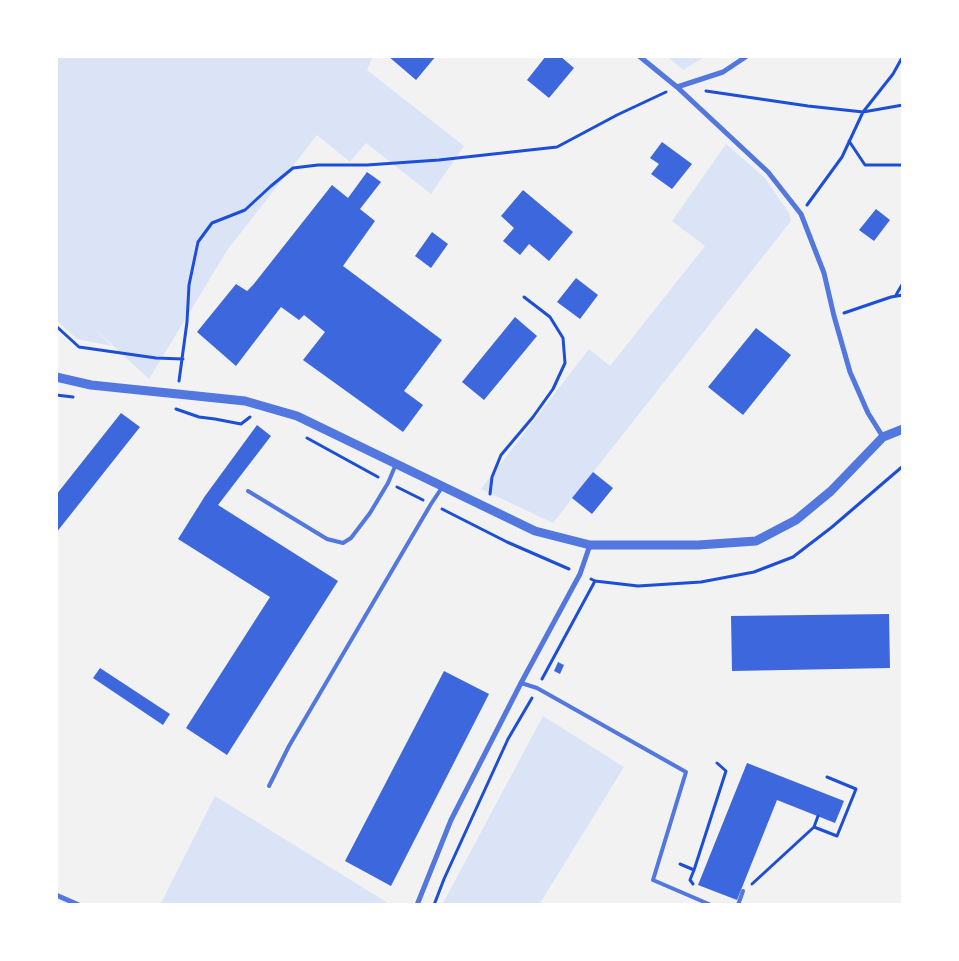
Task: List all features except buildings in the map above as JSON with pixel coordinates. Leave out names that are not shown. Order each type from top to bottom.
[{"type":"street","points":[[640,56],[677,87],[768,172],[801,214],[824,273],[850,372],[868,413],[883,437]]},
{"type":"street","points":[[677,87],[723,72],[747,56]]},
{"type":"street","points":[[56,378],[91,385],[245,402],[297,416],[535,531],[590,545],[698,545],[756,541],[796,520],[831,491],[883,437],[903,429]]},
{"type":"street","points":[[417,905],[451,820],[520,683],[580,574],[590,545]]},
{"type":"street","points":[[56,894],[80,905]]},
{"type":"lane","points":[[248,491],[327,539],[343,543],[352,538],[370,513],[396,464]]},
{"type":"lane","points":[[269,786],[289,746],[443,486]]},
{"type":"lane","points":[[520,683],[537,688],[686,772],[654,880],[711,905]]},
{"type":"lane","points":[[738,905],[743,891]]},
{"type":"path","points":[[801,214],[842,157],[863,112],[893,74],[903,56]]},
{"type":"path","points":[[177,394],[188,322],[189,285],[198,242],[212,223],[246,210],[271,186],[294,168],[318,165],[368,165],[439,160],[557,147],[617,115],[677,87]]},
{"type":"path","points":[[705,91],[863,112],[903,105]]},
{"type":"path","points":[[849,141],[865,165],[903,165]]},
{"type":"path","points":[[896,296],[903,283]]},
{"type":"path","points":[[834,316],[903,294]]},
{"type":"path","points":[[488,508],[492,477],[501,455],[533,417],[553,389],[564,363],[564,338],[550,318],[524,297]]},
{"type":"path","points":[[56,326],[79,347],[156,358],[183,359]]},
{"type":"path","points":[[434,905],[508,739],[595,581]]},
{"type":"path","points":[[694,885],[690,880],[726,771],[716,762]]},
{"type":"path","points":[[814,827],[836,836],[856,789],[827,777]]},
{"type":"path","points":[[743,891],[814,827],[818,816]]},
{"type":"path","points":[[680,864],[694,870]]},
{"type":"shaded area","points":[[56,56],[373,56],[367,70],[464,146],[431,194],[366,143],[350,162],[317,135],[228,249],[149,379],[94,328],[112,346],[77,339],[56,320]]},
{"type":"shaded area","points":[[667,56],[706,56],[683,70]]},
{"type":"shaded area","points":[[726,144],[765,178],[789,213],[791,221],[553,523],[481,489],[589,349],[610,366],[705,246],[672,221]]},
{"type":"shaded area","points":[[543,716],[624,767],[539,905],[442,905]]},
{"type":"shaded area","points":[[215,796],[388,903],[387,905],[160,905]]}]
